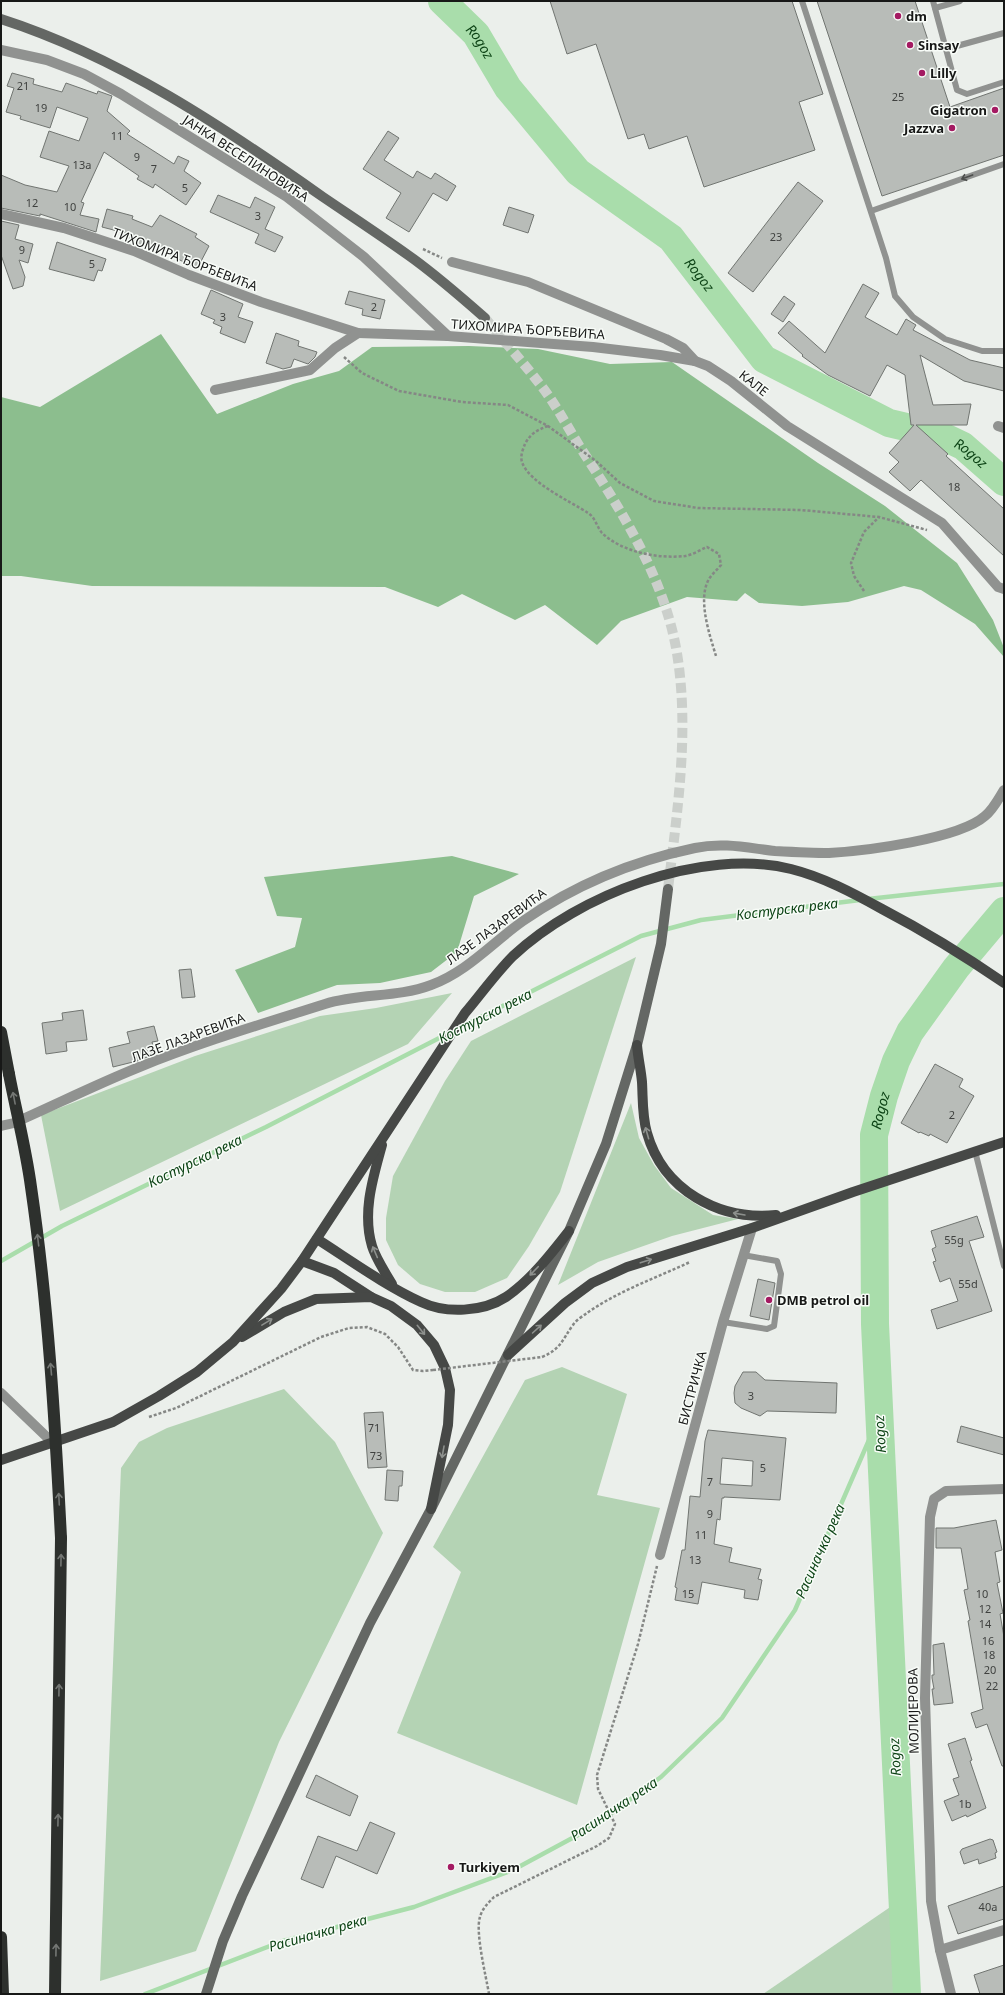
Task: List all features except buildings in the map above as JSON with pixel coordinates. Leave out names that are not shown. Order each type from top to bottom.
[{"type":"highway","points":[[1,1032],[31,1185],[43,1284],[54,1399],[61,1538],[55,1992]]},
{"type":"highway","points":[[1,1937],[3,1994]]},
{"type":"main road","points":[[1,19],[75,46],[120,69],[211,121],[408,255],[443,282],[485,318]]},
{"type":"main road","points":[[1,1460],[113,1422],[197,1372],[233,1342],[281,1289],[302,1261],[465,1013],[513,957],[539,936],[573,913],[626,887],[661,876],[721,865],[756,864],[791,869],[824,881],[864,899],[956,952],[1004,983]]},
{"type":"main road","points":[[206,1994],[223,1941],[245,1889],[370,1623],[432,1509],[508,1355],[569,1231],[606,1144],[637,1046],[661,944],[668,889]]},
{"type":"main road","points":[[637,1046],[642,1082],[642,1112],[646,1133],[664,1170],[674,1181],[679,1186],[710,1205],[731,1213],[756,1217],[792,1214]]},
{"type":"main road","points":[[384,1137],[369,1195],[368,1214],[372,1246],[393,1286]]},
{"type":"main road","points":[[508,1355],[565,1303],[592,1283],[627,1267],[752,1228],[891,1179],[1004,1142]]},
{"type":"main road","points":[[317,1239],[422,1303],[466,1310],[482,1307],[505,1297],[523,1283],[569,1231]]},
{"type":"main road","points":[[302,1261],[334,1273],[371,1297],[391,1306],[417,1325],[434,1345],[445,1368],[450,1390],[448,1425],[432,1509]]},
{"type":"main road","points":[[233,1342],[284,1312],[316,1299],[371,1297]]},
{"type":"street","name":"ЈАНКА ВЕСЕЛИНОВИЋА","points":[[1,50],[47,60],[84,74],[121,94],[287,197],[364,257],[448,336]]},
{"type":"street","name":"ТИХОМИРА ЂОРЂЕВИЋА","points":[[1,214],[64,228],[120,247],[261,302],[358,333],[448,336],[593,346],[660,355],[695,362]]},
{"type":"street","name":"КАЛЕ","points":[[452,262],[528,282],[666,339],[683,348],[695,362],[708,366],[731,381],[787,426],[942,523],[998,587],[1004,589]]},
{"type":"street","points":[[215,390],[310,370],[335,348],[358,333]]},
{"type":"street","name":"ЛАЗЕ ЛАЗАРЕВИЋА","points":[[1,1126],[14,1123],[137,1068],[239,1031],[329,1003],[358,998],[407,993],[433,985],[479,957],[521,922],[552,902],[608,873],[652,858],[698,847],[736,844],[775,851],[830,852],[930,838],[961,830],[985,816],[1004,790]]},
{"type":"street","name":"БИСТРИЧКА","points":[[660,1555],[723,1322],[752,1228]]},
{"type":"street","points":[[1,1393],[52,1442]]},
{"type":"street","name":"МОЛИЈЕРОВА","points":[[951,1994],[940,1950],[932,1901],[925,1698],[930,1517],[934,1500],[946,1491],[1004,1489]]},
{"type":"street","points":[[940,1950],[1004,1930]]},
{"type":"lane","points":[[802,1],[886,258],[895,296],[913,317],[945,339],[982,351],[1004,351]]},
{"type":"lane","points":[[933,1],[957,90],[967,94],[1004,82]]},
{"type":"lane","points":[[935,8],[960,1]]},
{"type":"lane","points":[[946,49],[1004,32]]},
{"type":"lane","points":[[871,211],[1004,164]]},
{"type":"lane","points":[[975,1151],[1004,1266]]},
{"type":"lane","points":[[723,1322],[767,1329],[774,1326],[781,1274],[780,1266],[777,1261],[743,1255]]},
{"type":"path","points":[[335,348],[362,373],[399,391],[462,402],[508,405],[548,426],[596,460],[620,483],[654,500],[698,508],[801,510],[879,517],[928,530]]},
{"type":"path","points":[[548,426],[538,430],[528,438],[523,449],[521,460],[526,470],[544,486],[590,514],[602,532],[623,546],[656,557],[686,556],[708,548],[719,554],[721,565],[708,580],[704,601],[706,620],[716,656]]},
{"type":"path","points":[[864,591],[854,576],[851,563],[864,532],[879,517]]},
{"type":"path","points":[[147,1417],[176,1408],[320,1337],[349,1328],[367,1327],[385,1334],[398,1347],[413,1370],[433,1370],[542,1357],[552,1353],[560,1346],[574,1323],[589,1312],[622,1293],[693,1260]]},
{"type":"path","points":[[489,1994],[479,1932],[479,1918],[484,1908],[494,1897],[597,1846],[609,1838],[615,1824],[598,1788],[597,1774],[638,1644],[660,1555]]},
{"type":"green space","points":[[161,334],[217,414],[293,384],[339,371],[372,347],[469,346],[538,349],[610,364],[672,362],[818,463],[885,506],[957,563],[993,620],[1004,648],[1004,657],[975,624],[921,590],[904,586],[848,602],[802,606],[759,603],[745,593],[737,601],[687,597],[621,621],[597,645],[545,605],[515,620],[462,594],[438,607],[385,587],[92,586],[21,576],[1,576],[1,397],[40,407]]},
{"type":"green space","points":[[452,856],[519,874],[474,896],[457,952],[431,972],[380,983],[337,985],[258,1013],[235,970],[295,947],[302,918],[277,916],[264,877]]},
{"type":"green space","points":[[636,957],[560,1192],[529,1246],[507,1278],[475,1292],[445,1292],[420,1284],[398,1265],[386,1240],[386,1218],[393,1176],[445,1081],[471,1041]]},
{"type":"green space","points":[[452,993],[408,1044],[60,1211],[41,1115],[195,1056],[320,1016],[376,1008]]},
{"type":"green space","points":[[631,1103],[639,1138],[654,1165],[671,1188],[713,1215],[738,1219],[672,1236],[598,1262],[558,1285]]},
{"type":"green space","points":[[562,1367],[627,1394],[597,1495],[660,1508],[577,1805],[397,1733],[461,1572],[433,1547],[525,1380]]},
{"type":"green space","points":[[284,1389],[335,1442],[383,1533],[279,1742],[196,1951],[100,1981],[121,1468],[139,1442],[167,1428]]},
{"type":"green space","points":[[902,1899],[907,1994],[763,1994]]},
{"type":"waterway","name":"Rogoz","points":[[442,1],[476,34],[508,88],[578,172],[671,238],[764,359],[889,423],[940,435],[963,446],[1004,482]]},
{"type":"waterway","name":"Костурска река","points":[[868,899],[1004,884]]},
{"type":"waterway","name":"Костурска река","points":[[459,1028],[641,936],[701,920],[860,900]]},
{"type":"waterway","name":"Rogoz","points":[[907,1994],[875,1324],[874,1135],[884,1096],[896,1061],[910,1032],[956,968],[1004,911]]},
{"type":"waterway","name":"Костурска река","points":[[1,1261],[62,1226],[266,1127],[449,1033]]},
{"type":"waterway","name":"Расиначка река","points":[[145,1994],[283,1941],[414,1907],[513,1870],[591,1828],[661,1777],[722,1718],[795,1610],[879,1417]]},
{"type":"tunnel","points":[[485,318],[533,375],[556,407],[627,522],[641,548],[664,603],[678,660],[682,717],[682,746],[678,803],[668,889]]},
{"type":"place","name":"dm","points":[[898,16]]},
{"type":"place","name":"Sinsay","points":[[910,45]]},
{"type":"place","name":"Lilly","points":[[922,73]]},
{"type":"place","name":"Gigatron","points":[[995,110]]},
{"type":"place","name":"Jazzva","points":[[952,128]]},
{"type":"place","name":"DMB petrol oil","points":[[769,1300]]},
{"type":"place","name":"Turkiyem","points":[[451,1867]]}]
